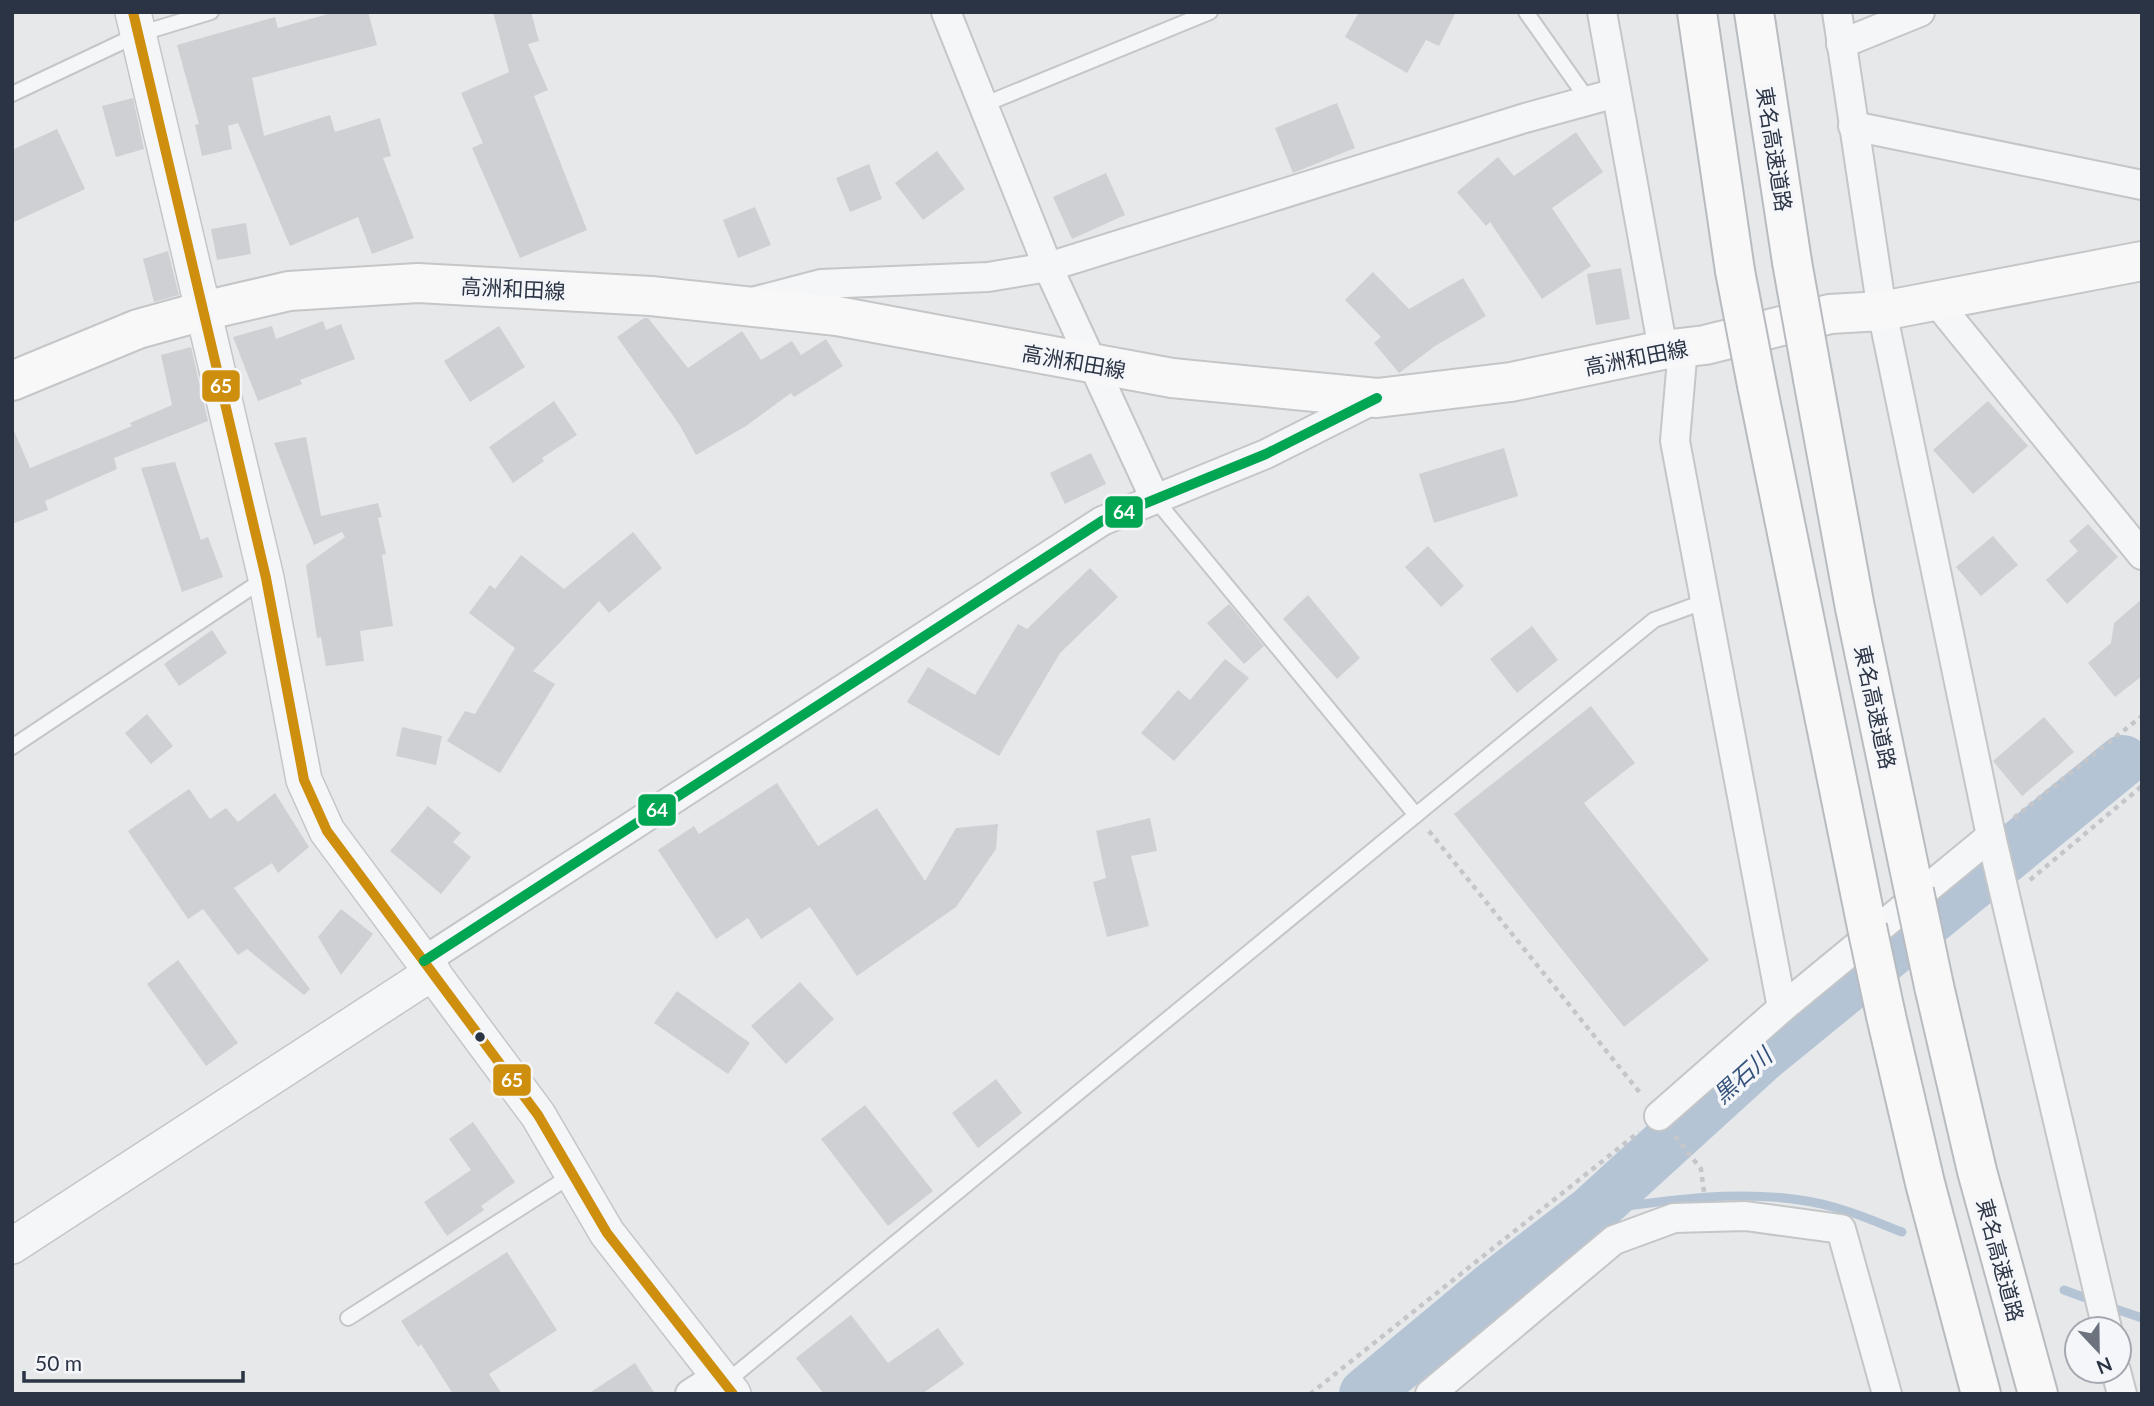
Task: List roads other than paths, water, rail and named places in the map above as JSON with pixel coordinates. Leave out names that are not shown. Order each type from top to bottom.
[{"type":"main road","points":[[1697,12],[1735,271],[1886,1016],[1925,1183],[1981,1394]]},
{"type":"main road","name":"東名高速道路","points":[[1754,12],[1792,262],[1855,608],[1934,986],[1977,1171],[2038,1394]]},
{"type":"main road","name":"高洲和田線","points":[[12,381],[138,328],[289,291],[418,283],[651,296],[837,316],[1172,378],[1377,398],[1511,382],[1830,314],[1882,311],[2142,261]]},
{"type":"street","points":[[946,12],[1048,267],[1155,499]]},
{"type":"street","points":[[1602,12],[1616,93],[1673,349],[1675,441],[1783,1008]]},
{"type":"street","points":[[1837,12],[1882,311],[1992,841],[2104,1315]]},
{"type":"street","points":[[1841,44],[1920,12]]},
{"type":"street","points":[[136,23],[266,578],[304,780],[327,831],[538,1115],[607,1233],[716,1387]]},
{"type":"street","points":[[741,305],[821,284],[988,277],[1048,267],[1616,93]]},
{"type":"street","points":[[1853,126],[2142,185]]},
{"type":"street","points":[[1935,300],[2142,555]]},
{"type":"street","points":[[12,1246],[428,966],[1101,521],[1266,454],[1377,398]]},
{"type":"street","points":[[1659,1116],[1783,1008],[1992,841]]},
{"type":"street","points":[[1430,1394],[1614,1240],[1674,1218],[1745,1216],[1841,1229],[1887,1394]]},
{"type":"lane","points":[[12,94],[136,23],[211,12]]},
{"type":"lane","points":[[983,105],[1209,12]]},
{"type":"lane","points":[[1526,12],[1588,100]]},
{"type":"lane","points":[[1155,499],[1416,815]]},
{"type":"lane","points":[[12,747],[266,578]]},
{"type":"lane","points":[[716,1387],[1654,620],[1706,601]]},
{"type":"lane","points":[[348,1318],[573,1175]]},
{"type":"waterway","points":[[2123,761],[2142,746]]},
{"type":"waterway","name":"黒石川","points":[[1365,1394],[1496,1285],[1592,1211],[1760,1058],[2123,761]]},
{"type":"waterway","points":[[1592,1211],[1684,1199],[1777,1197],[1837,1208],[1902,1232]]},
{"type":"waterway","points":[[2064,1290],[2094,1301]]},
{"type":"waterway","points":[[2107,1306],[2142,1318]]}]
